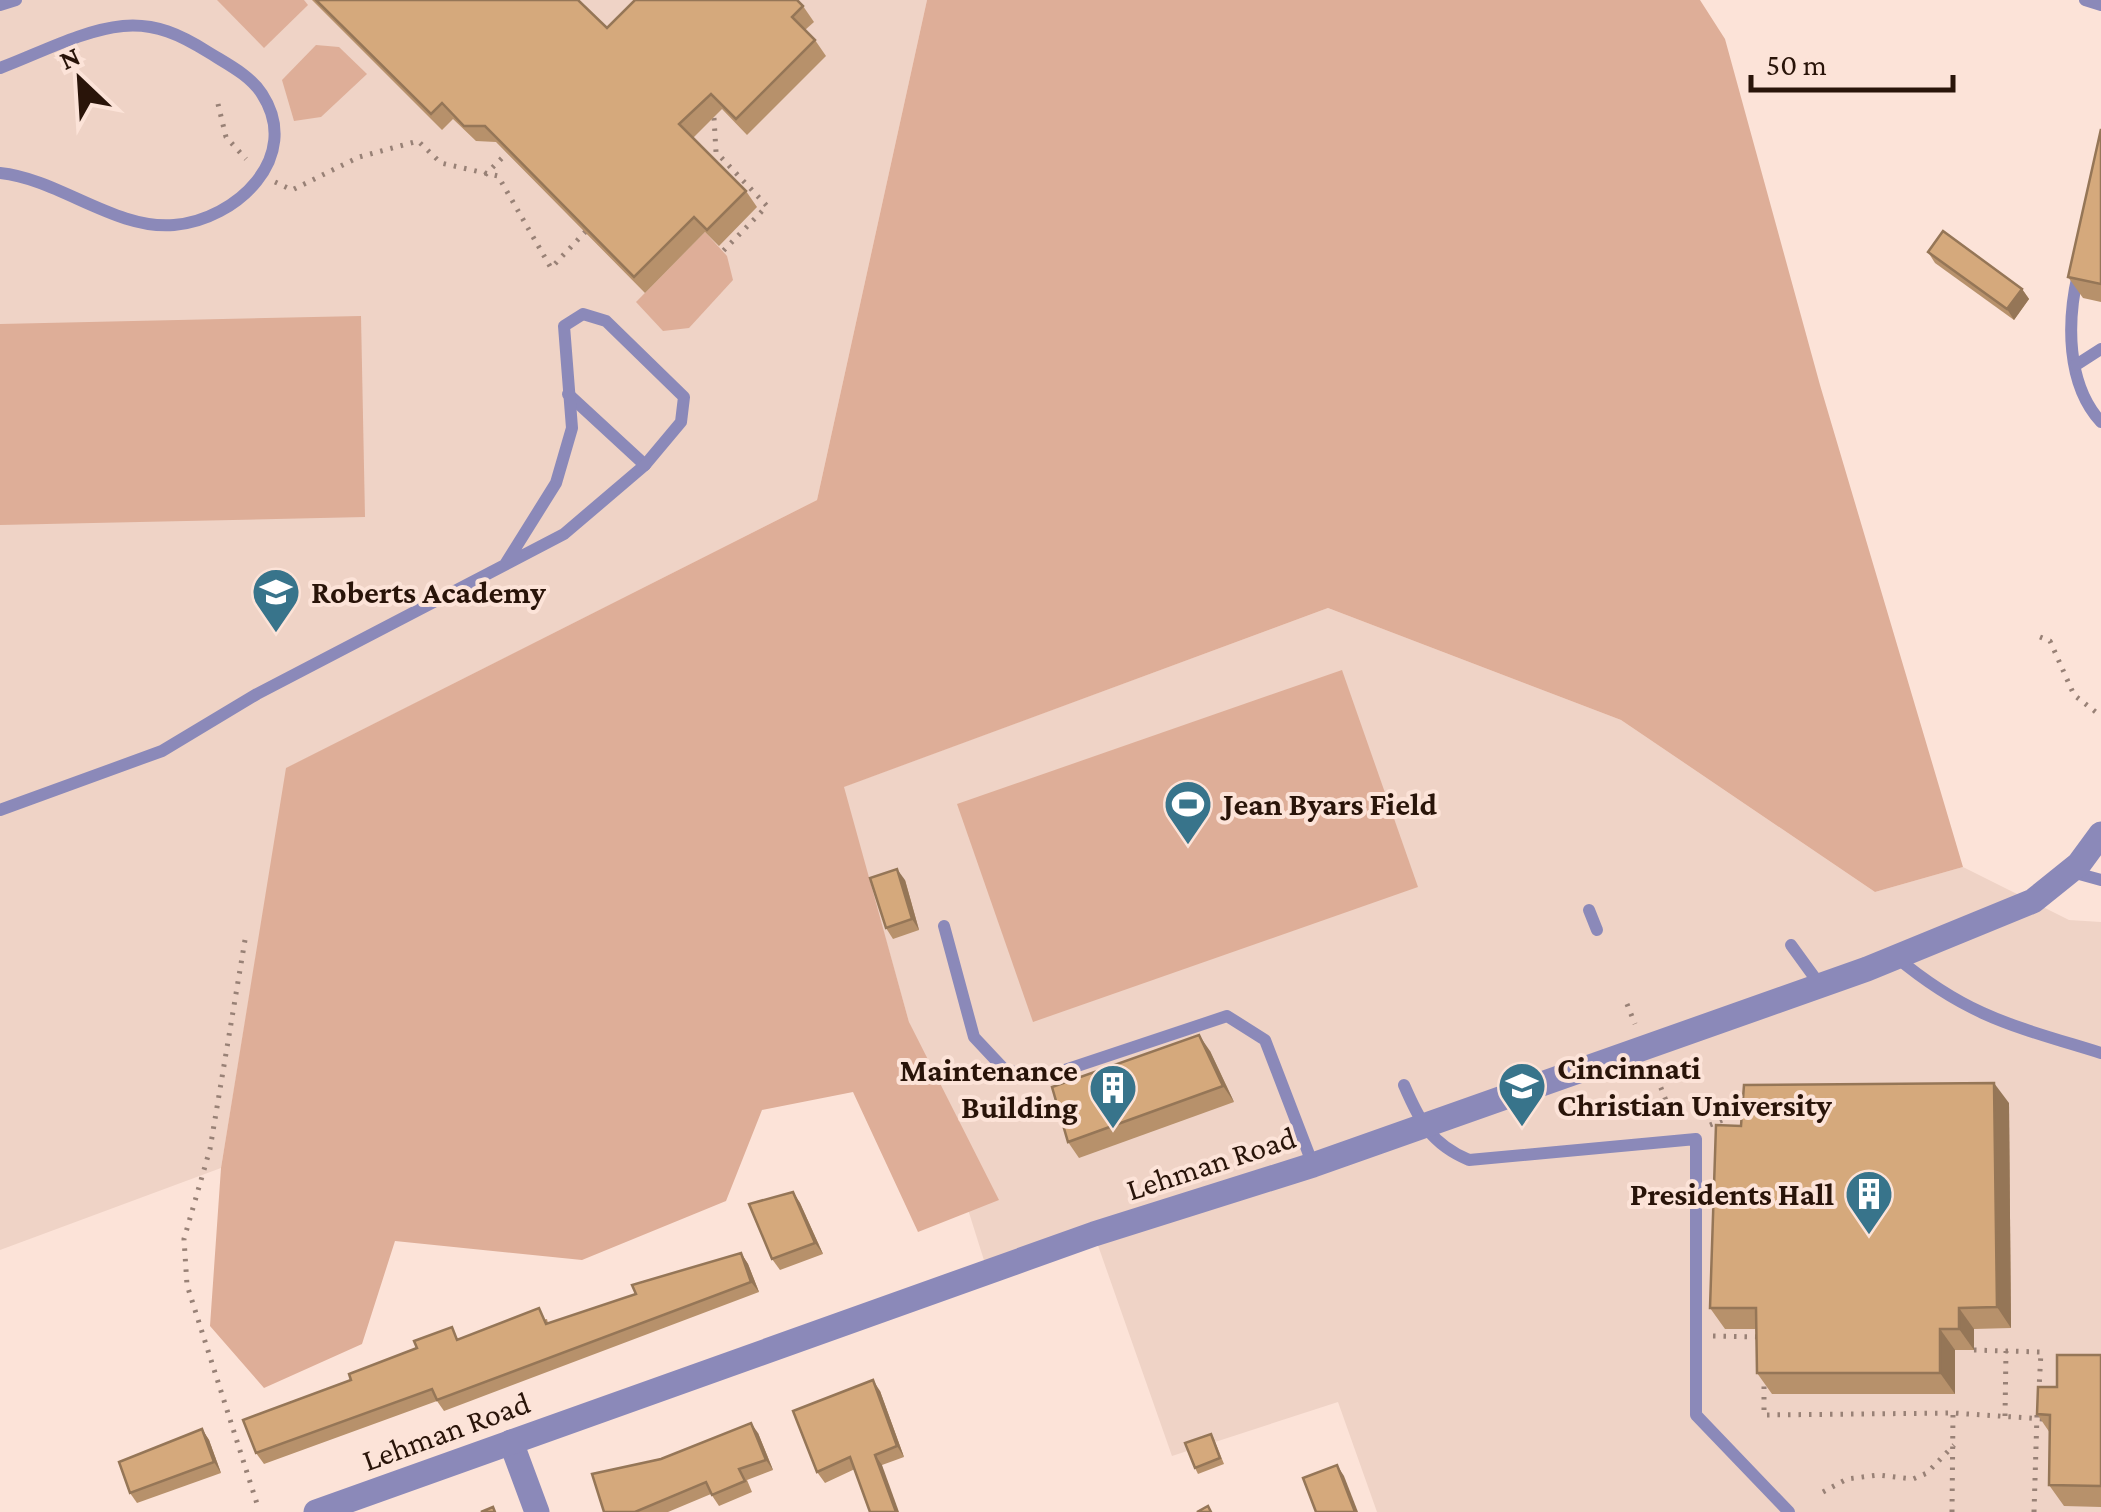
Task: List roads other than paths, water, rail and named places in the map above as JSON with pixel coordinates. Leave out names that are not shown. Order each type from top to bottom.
[{"type":"street","name":"Lehman Road","points":[[316,1512],[1094,1234],[1313,1165],[1896,957],[2033,901],[2070,872],[2101,834]]},
{"type":"street","points":[[511,1442],[537,1512]]},
{"type":"lane","points":[[0,5],[16,0]]},
{"type":"lane","points":[[2085,0],[2101,5]]},
{"type":"lane","points":[[0,68],[121,26],[178,33],[239,71],[261,91],[272,112],[274,138],[265,175],[237,203],[202,220],[172,226],[134,220],[57,188],[0,173]]},
{"type":"lane","points":[[2080,266],[2071,302],[2076,365],[2086,406],[2101,422]]},
{"type":"lane","points":[[0,810],[162,751],[257,694],[564,534],[645,465],[681,422],[684,397],[606,321],[583,314],[564,326],[572,428],[556,483],[506,563]]},
{"type":"lane","points":[[2076,365],[2101,349]]},
{"type":"lane","points":[[568,394],[645,465]]},
{"type":"lane","points":[[2070,872],[2101,880]]},
{"type":"lane","points":[[1590,910],[1597,930]]},
{"type":"lane","points":[[944,926],[974,1036],[1004,1068],[1038,1080],[1227,1016],[1265,1040],[1313,1165]]},
{"type":"lane","points":[[1791,946],[1820,985]]},
{"type":"lane","points":[[1896,957],[1938,992],[1980,1015],[2101,1053]]},
{"type":"lane","points":[[1404,1085],[1422,1126],[1443,1150],[1469,1160],[1696,1139],[1696,1415],[1789,1512]]},
{"type":"place","name":"Roberts Academy","points":[[276,634]]},
{"type":"place","name":"Jean Byars Field","points":[[1188,846]]},
{"type":"place","name":"Cincinnati Christian University","points":[[1522,1128]]},
{"type":"place","name":"Maintenance Building","points":[[1113,1130]]},
{"type":"place","name":"Presidents Hall","points":[[1869,1236]]}]
